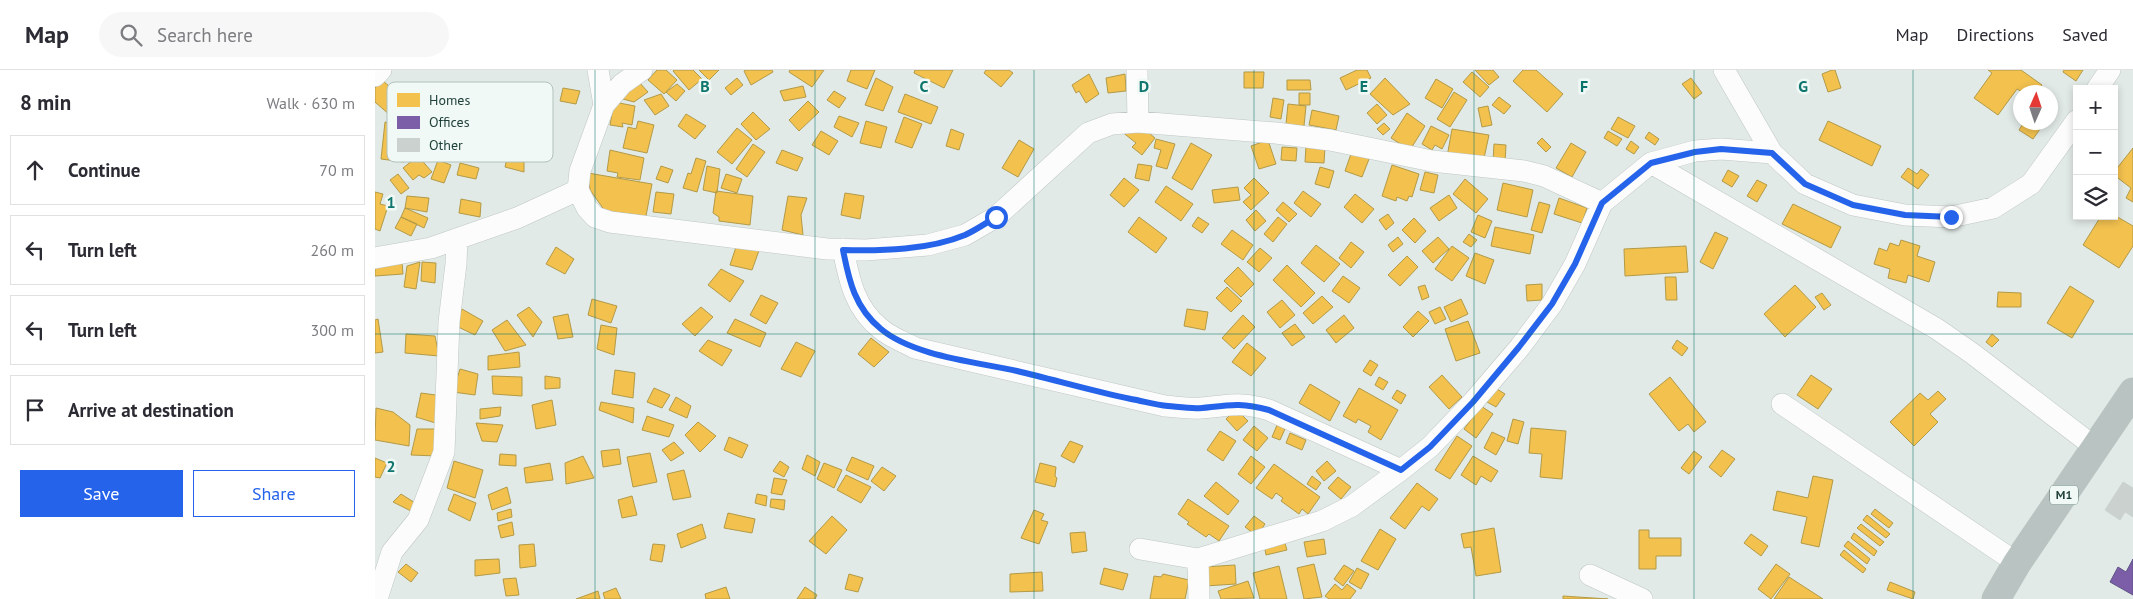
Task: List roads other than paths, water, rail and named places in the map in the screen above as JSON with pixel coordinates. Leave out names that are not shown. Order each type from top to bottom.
[{"type":"highway","name":"M1","points":[[1996,599],[2017,563],[2133,392]]},
{"type":"street","points":[[375,76],[381,70]]},
{"type":"street","points":[[598,70],[604,104]]},
{"type":"street","points":[[642,70],[622,84],[604,104],[580,171],[578,190],[587,208],[595,216],[610,222],[843,250],[928,245],[965,235],[996,217],[1088,133],[1112,124],[1139,122],[1276,133],[1330,140],[1432,161],[1524,171],[1544,176],[1602,203]]},
{"type":"street","points":[[1137,70],[1139,122]]},
{"type":"street","points":[[1724,70],[1772,153],[1805,184],[1853,205],[1905,215],[1951,217],[1993,208],[2031,184],[2073,126]]},
{"type":"street","points":[[2100,85],[2110,70]]},
{"type":"street","points":[[1140,549],[1198,559],[1322,521],[1352,506],[1430,447],[1473,402],[1519,347],[1552,304],[1575,264],[1602,203],[1651,163],[1695,152],[1721,149],[1772,153]]},
{"type":"street","points":[[1651,163],[1937,329],[1973,354],[2096,448]]},
{"type":"street","points":[[375,258],[431,248],[517,218],[578,190]]},
{"type":"street","points":[[377,599],[392,552],[418,520],[444,452],[449,322],[457,239]]},
{"type":"street","points":[[843,250],[849,279],[860,308],[881,330],[915,348],[968,362],[1017,371],[1096,392],[1165,406],[1200,408],[1228,404],[1249,404],[1269,410],[1401,470]]},
{"type":"street","points":[[1782,404],[2017,563]]},
{"type":"street","points":[[1198,559],[1199,599]]},
{"type":"street","points":[[1590,575],[1641,599]]}]
